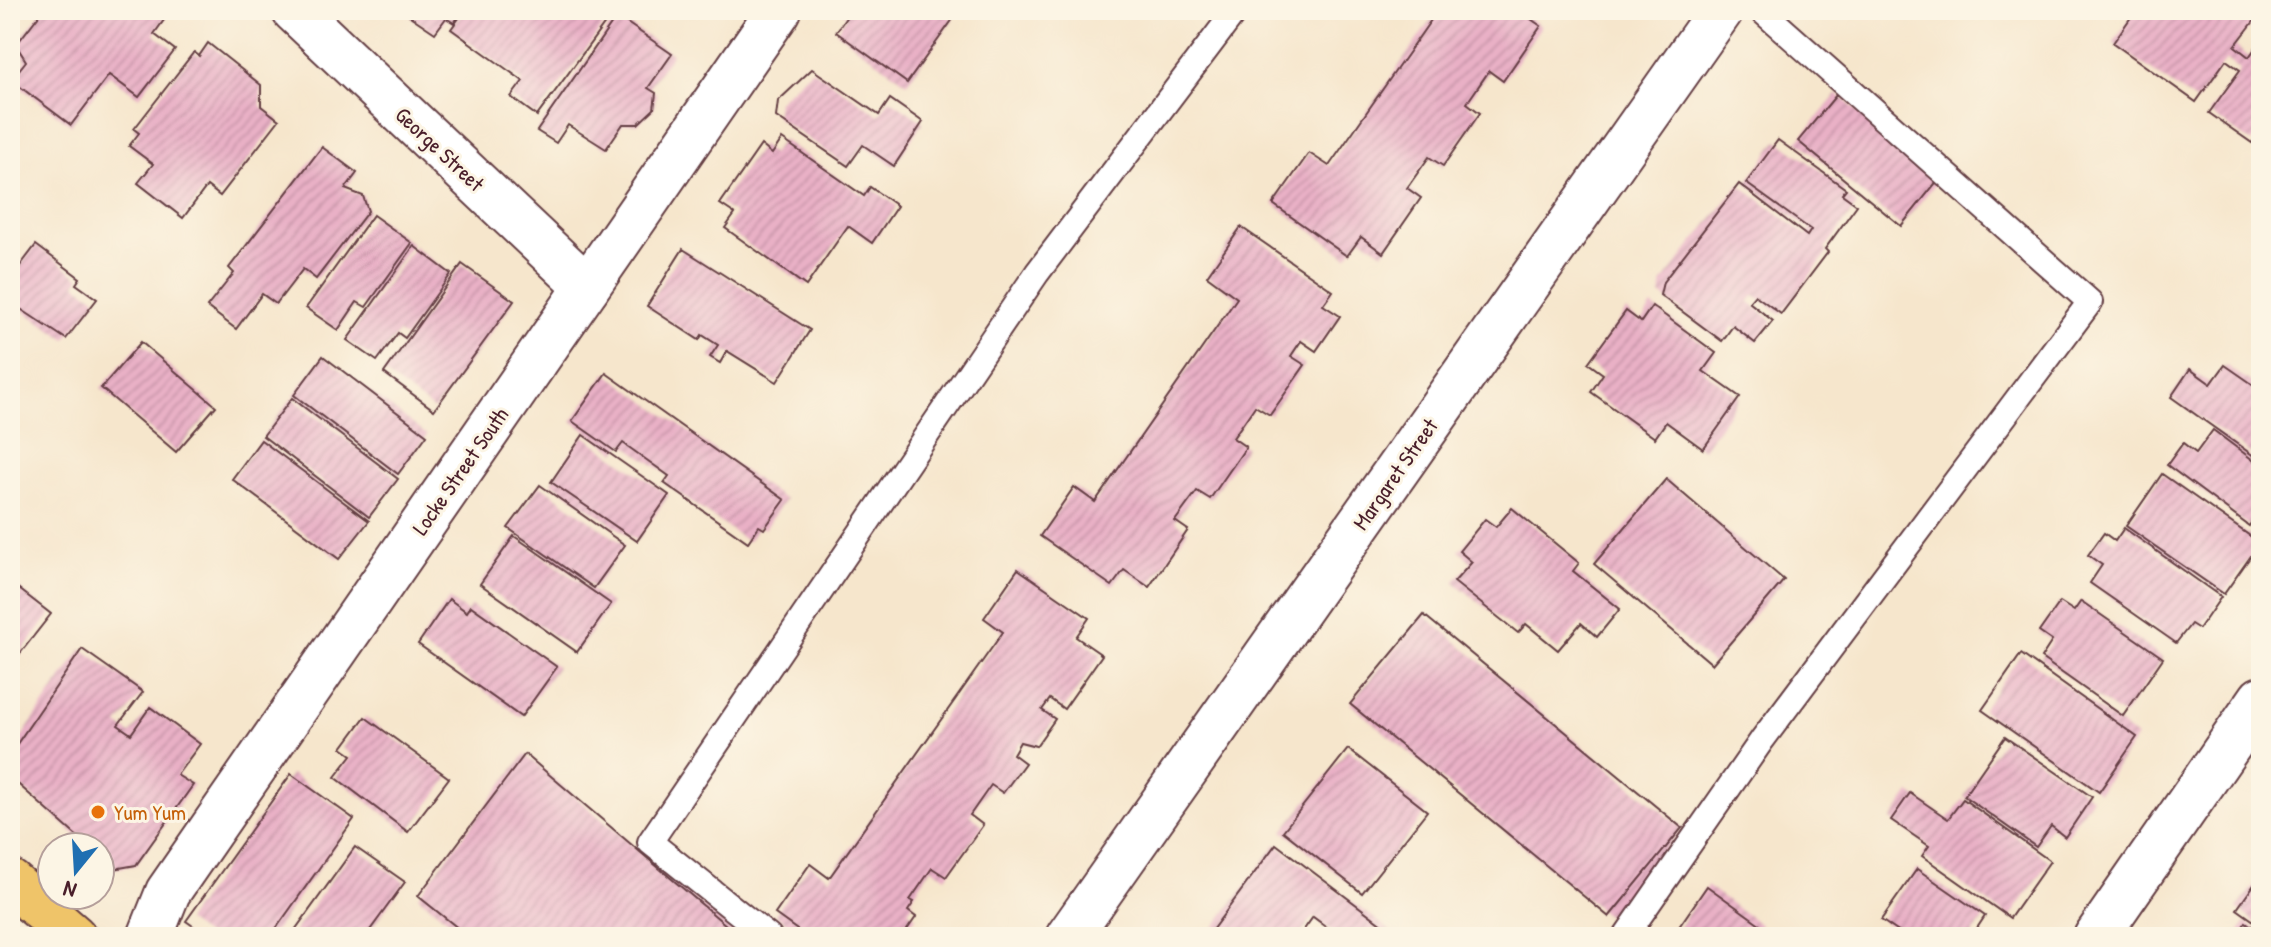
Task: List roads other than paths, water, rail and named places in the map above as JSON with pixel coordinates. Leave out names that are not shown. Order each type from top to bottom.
[{"type":"main road","points":[[10,882],[74,937]]},
{"type":"street","name":"George Street","points":[[294,10],[587,287]]},
{"type":"street","name":"Locke Street South","points":[[150,937],[168,892],[779,10]]},
{"type":"street","name":"Margaret Street","points":[[1068,937],[1721,10]]},
{"type":"street","points":[[2096,937],[2261,699]]},
{"type":"lane","points":[[769,937],[650,842],[1037,273],[1236,10]]},
{"type":"lane","points":[[1625,937],[1762,740],[2090,302],[1761,10]]},
{"type":"place","name":"Yum Yum","points":[[98,812]]}]
